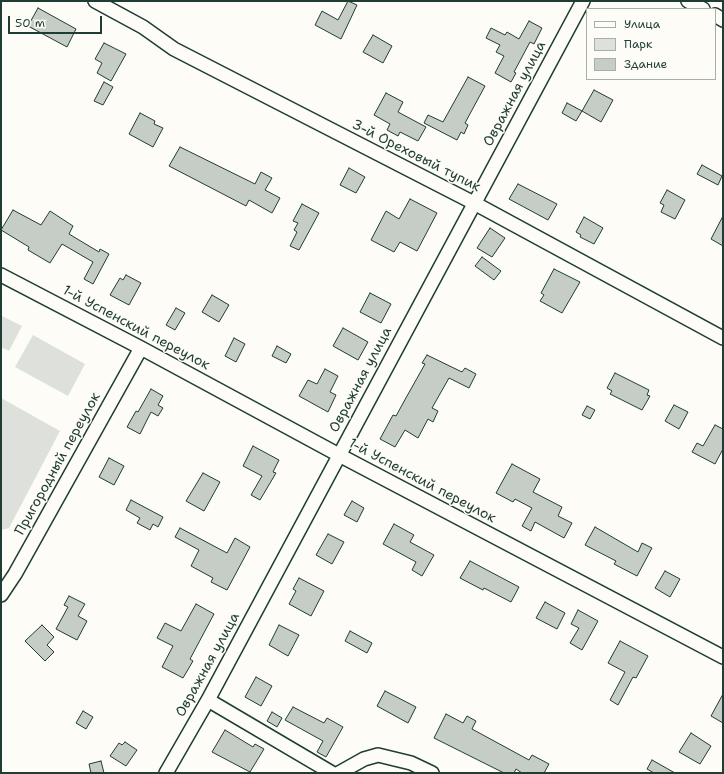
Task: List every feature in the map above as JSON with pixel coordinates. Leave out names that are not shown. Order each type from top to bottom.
[{"type":"street","name":"3-й Ореховый тупик","points":[[95,1],[143,27],[174,49],[474,203],[723,338]]},
{"type":"street","name":"Овражная улица","points":[[166,773],[208,700],[338,455],[583,1]]},
{"type":"street","points":[[688,1],[701,8]]},
{"type":"street","name":"1-й Успенский переулок","points":[[1,274],[338,455],[723,657]]},
{"type":"street","name":"Пригородный переулок","points":[[1,595],[15,574],[141,348]]},
{"type":"street","points":[[208,700],[332,773]]},
{"type":"street","points":[[339,773],[364,760],[378,755],[411,763],[432,773]]},
{"type":"green space","points":[[2,316],[22,326],[9,351],[1,347]]},
{"type":"green space","points":[[33,335],[85,364],[68,396],[15,367]]},
{"type":"green space","points":[[1,398],[60,431],[9,528],[1,530]]},
{"type":"building","points":[[348,1],[357,5],[341,39],[315,25],[322,11],[338,20]]},
{"type":"building","points":[[38,8],[76,29],[67,47],[28,26]]},
{"type":"building","points":[[529,21],[542,28],[534,44],[530,42],[514,72],[516,73],[511,82],[495,73],[504,56],[496,52],[500,45],[486,38],[491,28],[505,35],[507,32],[519,39]]},
{"type":"building","points":[[373,35],[392,46],[383,63],[363,52]]},
{"type":"building","points":[[104,43],[126,54],[111,81],[97,73],[102,63],[95,59]]},
{"type":"building","points":[[468,77],[485,86],[465,123],[468,125],[464,134],[461,132],[457,140],[424,123],[428,115],[443,122]]},
{"type":"building","points":[[104,82],[113,87],[103,105],[94,101]]},
{"type":"building","points":[[594,90],[613,100],[601,122],[582,111]]},
{"type":"building","points":[[386,93],[403,102],[398,112],[426,127],[418,141],[400,132],[398,136],[387,130],[390,124],[374,115]]},
{"type":"building","points":[[567,103],[582,111],[576,121],[562,113]]},
{"type":"building","points":[[140,113],[155,121],[154,124],[163,128],[153,147],[129,134]]},
{"type":"building","points":[[180,147],[255,184],[261,172],[272,178],[265,190],[280,198],[272,213],[249,200],[246,206],[169,166]]},
{"type":"building","points":[[702,165],[722,176],[718,185],[697,174]]},
{"type":"building","points":[[349,168],[365,177],[356,193],[340,185]]},
{"type":"building","points":[[518,184],[557,204],[548,220],[509,199]]},
{"type":"building","points":[[667,190],[685,200],[675,219],[661,212],[664,205],[660,203]]},
{"type":"building","points":[[410,199],[437,213],[417,251],[400,242],[394,252],[371,240],[386,211],[399,219]]},
{"type":"building","points":[[302,204],[319,213],[299,250],[290,246],[297,232],[294,230],[298,223],[293,221]]},
{"type":"building","points":[[13,210],[41,225],[50,211],[73,226],[69,234],[99,252],[100,249],[109,254],[93,284],[84,279],[93,262],[62,244],[50,263],[28,250],[29,247],[1,230]]},
{"type":"building","points":[[723,216],[723,246],[711,239]]},
{"type":"building","points":[[584,217],[603,228],[594,244],[580,237],[581,235],[576,232]]},
{"type":"building","points":[[490,228],[505,238],[492,257],[477,248]]},
{"type":"building","points":[[482,257],[501,271],[494,280],[475,266]]},
{"type":"building","points":[[554,269],[580,282],[562,313],[540,301],[544,295],[541,293]]},
{"type":"building","points":[[126,275],[141,283],[129,305],[110,295],[120,278],[123,280]]},
{"type":"building","points":[[370,293],[391,304],[381,323],[360,312]]},
{"type":"building","points":[[212,295],[229,305],[219,322],[202,312]]},
{"type":"building","points":[[176,308],[185,313],[175,330],[166,325]]},
{"type":"building","points":[[343,328],[368,342],[358,360],[333,346]]},
{"type":"building","points":[[234,338],[245,344],[236,362],[225,356]]},
{"type":"building","points":[[277,346],[291,354],[286,363],[272,356]]},
{"type":"building","points":[[427,355],[462,372],[465,368],[476,374],[469,388],[449,378],[432,408],[438,411],[433,422],[428,419],[418,438],[405,430],[395,447],[380,439],[393,415],[396,416],[425,364],[422,363]]},
{"type":"building","points":[[325,369],[338,376],[330,392],[336,395],[328,412],[299,396],[308,380],[317,384]]},
{"type":"building","points":[[615,373],[649,390],[647,395],[650,396],[642,410],[610,394],[612,391],[607,388]]},
{"type":"building","points":[[151,389],[163,396],[158,405],[163,408],[158,416],[151,412],[140,434],[127,427],[136,411],[138,412]]},
{"type":"building","points":[[674,405],[688,412],[679,429],[665,421]]},
{"type":"building","points":[[587,406],[595,410],[590,419],[582,415]]},
{"type":"building","points":[[715,425],[723,429],[723,449],[715,464],[692,452],[697,443],[703,446]]},
{"type":"building","points":[[253,446],[279,460],[273,472],[276,473],[260,500],[251,495],[262,476],[243,466]]},
{"type":"building","points":[[109,458],[124,466],[114,485],[99,477]]},
{"type":"building","points":[[512,464],[540,479],[533,492],[562,507],[558,516],[572,523],[564,538],[535,522],[531,531],[522,526],[532,508],[515,499],[513,502],[496,493]]},
{"type":"building","points":[[203,473],[220,482],[204,511],[186,501]]},
{"type":"building","points":[[131,500],[163,517],[158,527],[153,524],[150,530],[137,523],[140,518],[126,510]]},
{"type":"building","points":[[352,501],[364,508],[357,522],[344,515]]},
{"type":"building","points":[[394,524],[414,535],[410,542],[434,555],[422,576],[412,570],[416,562],[383,544]]},
{"type":"building","points":[[595,527],[638,552],[642,543],[652,548],[637,576],[614,564],[616,561],[585,545]]},
{"type":"building","points":[[180,528],[227,553],[235,538],[250,547],[227,590],[211,582],[213,578],[191,566],[199,550],[175,537]]},
{"type":"building","points":[[328,534],[344,542],[332,564],[316,555]]},
{"type":"building","points":[[470,561],[519,587],[511,602],[460,578]]},
{"type":"building","points":[[665,571],[680,579],[670,597],[655,588]]},
{"type":"building","points":[[299,578],[324,591],[311,616],[289,604],[296,591],[293,589]]},
{"type":"building","points":[[69,596],[85,604],[78,616],[87,621],[77,640],[56,629],[68,607],[64,605]]},
{"type":"building","points":[[545,602],[565,613],[557,629],[536,618]]},
{"type":"building","points":[[196,604],[214,614],[190,659],[193,661],[183,678],[162,667],[173,646],[157,638],[165,623],[181,631]]},
{"type":"building","points":[[578,610],[598,621],[582,650],[570,643],[579,628],[571,624]]},
{"type":"building","points":[[42,625],[54,637],[47,645],[54,652],[45,661],[25,641]]},
{"type":"building","points":[[279,625],[299,635],[288,656],[269,645]]},
{"type":"building","points":[[350,631],[372,643],[367,653],[345,641]]},
{"type":"building","points":[[620,641],[648,656],[636,678],[633,677],[618,705],[610,700],[625,672],[608,663]]},
{"type":"building","points":[[256,677],[272,686],[261,706],[245,697]]},
{"type":"building","points":[[385,691],[416,707],[408,723],[377,706]]},
{"type":"building","points":[[723,694],[723,723],[711,716]]},
{"type":"building","points":[[293,707],[324,723],[327,718],[343,727],[326,757],[317,752],[323,741],[285,720]]},
{"type":"building","points":[[83,711],[93,717],[86,729],[76,723]]},
{"type":"building","points":[[272,712],[282,718],[277,727],[267,721]]},
{"type":"building","points":[[446,714],[463,723],[467,716],[476,721],[472,729],[529,760],[532,755],[549,764],[544,773],[522,773],[516,769],[514,773],[504,773],[434,738]]},
{"type":"building","points":[[225,730],[253,747],[255,744],[264,749],[250,772],[212,752]]},
{"type":"building","points":[[691,733],[711,746],[700,764],[679,752]]},
{"type":"building","points":[[125,742],[137,750],[126,766],[110,756],[119,743],[122,745]]},
{"type":"building","points":[[652,760],[675,773],[654,773],[647,769]]},
{"type":"building","points":[[101,761],[104,773],[91,773],[89,764]]}]
